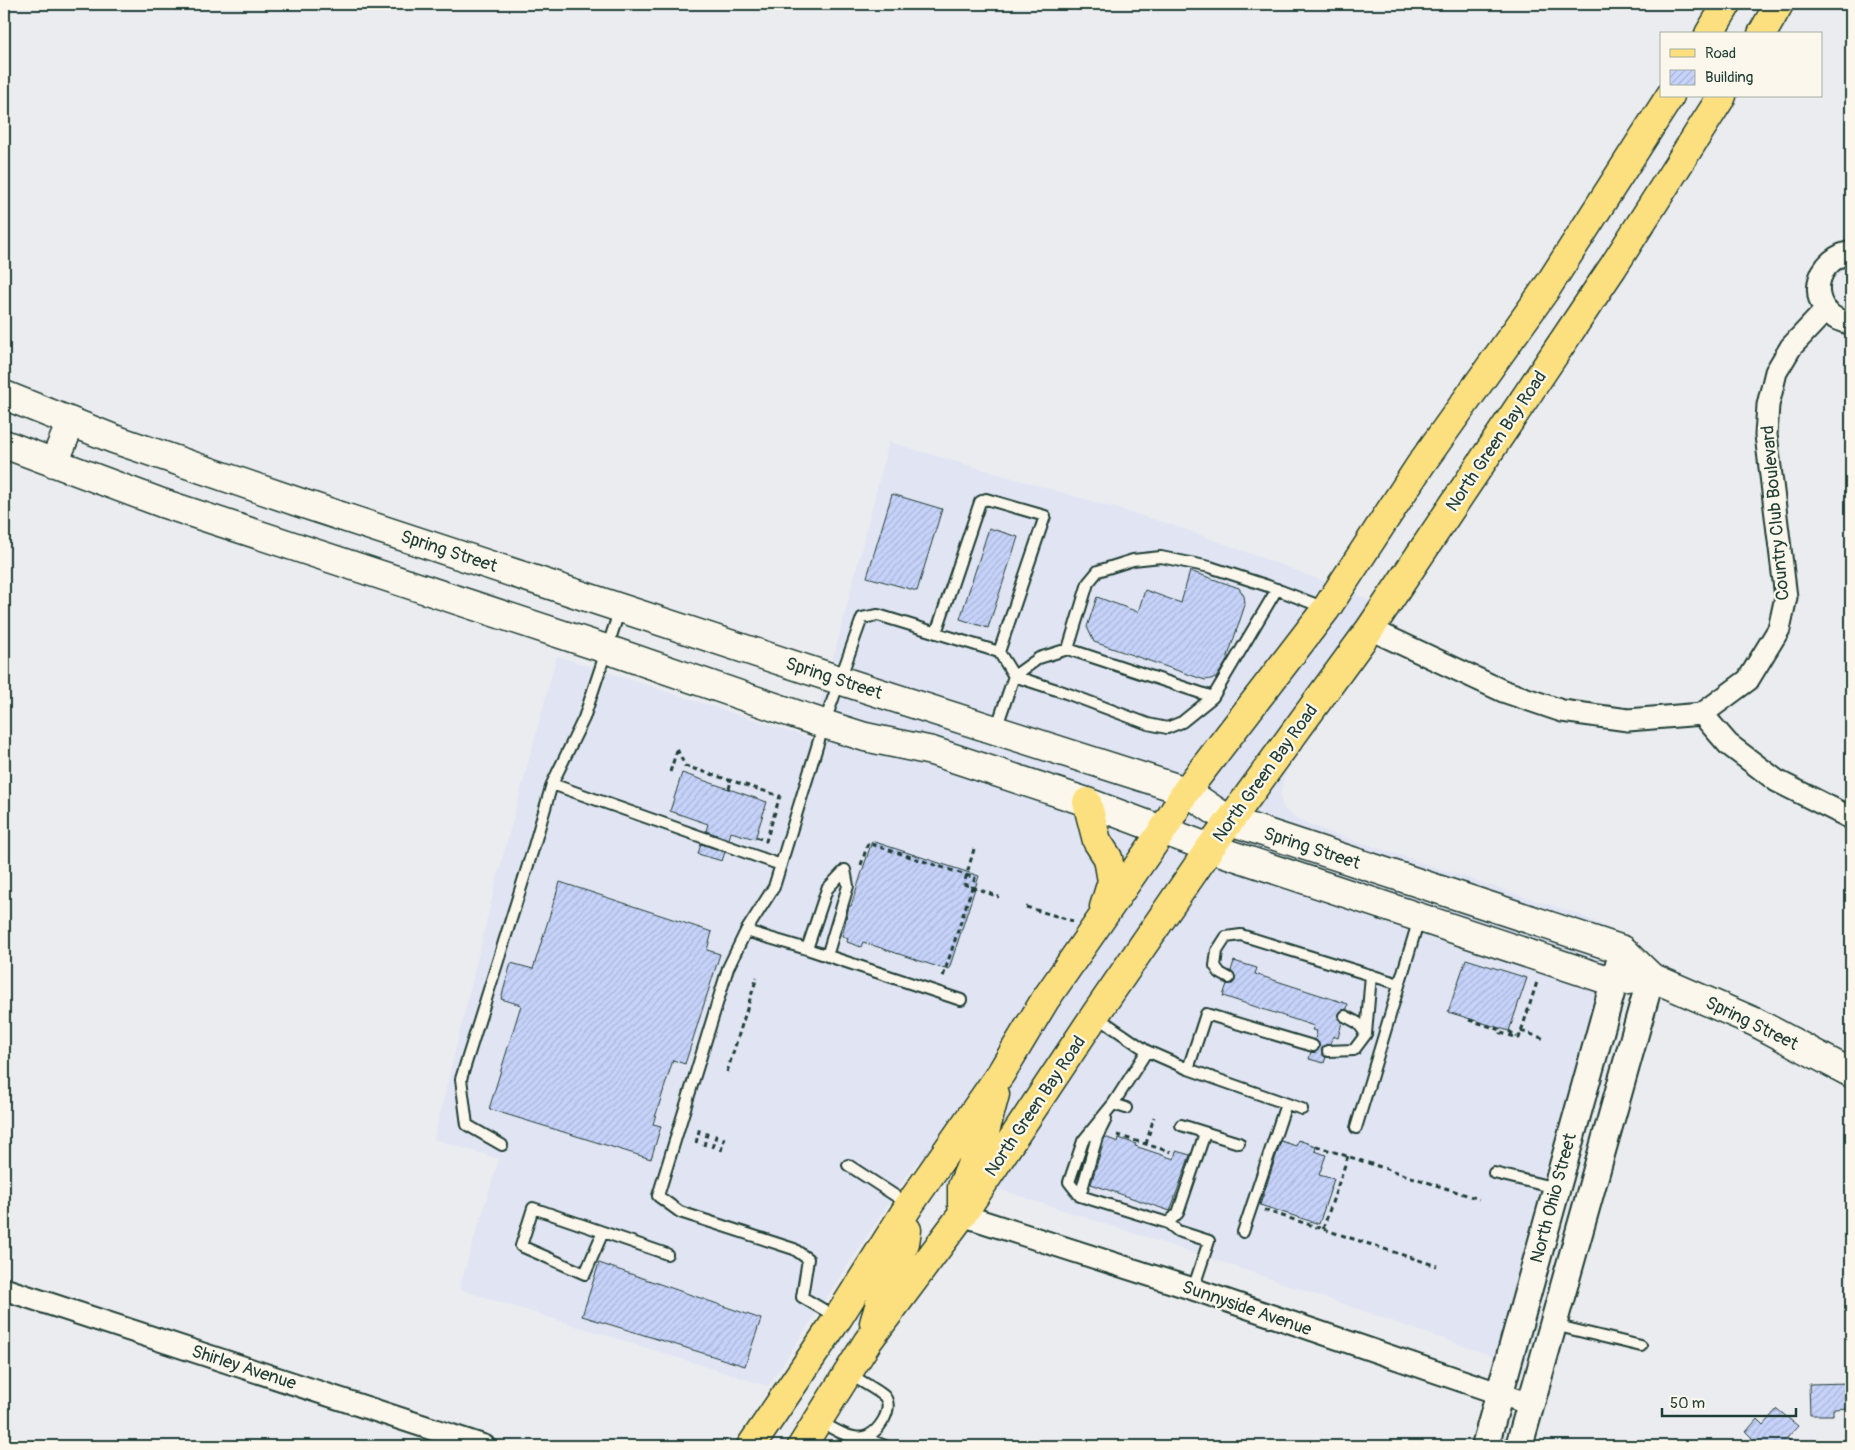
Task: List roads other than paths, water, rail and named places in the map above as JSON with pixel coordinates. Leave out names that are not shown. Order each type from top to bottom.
[{"type":"main road","points":[[1710,32],[1727,4]]},
{"type":"main road","points":[[1763,32],[1779,4]]},
{"type":"main road","points":[[1086,922],[1163,830],[1186,791],[1326,608],[1421,464],[1548,286],[1669,98]]},
{"type":"main road","name":"North Green Bay Road","points":[[802,1446],[868,1341],[962,1216],[1095,1015],[1210,848],[1370,629],[1613,267],[1721,98]]},
{"type":"main road","name":"Spring Street","points":[[4,395],[133,445],[372,526],[839,680],[1186,791],[1230,821],[1623,950],[1651,978],[1755,1022],[1851,1073]]},
{"type":"main road","points":[[54,463],[71,422]]},
{"type":"main road","name":"Spring Street","points":[[4,444],[162,504],[606,649],[824,724],[865,737],[932,751],[1087,802],[1210,848],[1614,982],[1651,978]]},
{"type":"main road","points":[[359,568],[372,526]]},
{"type":"main road","points":[[751,1446],[838,1318],[910,1204],[1001,1073],[1045,1000],[1086,922],[1112,880],[1108,858],[1096,841],[1087,802]]},
{"type":"main road","points":[[962,1216],[962,1187],[985,1132],[1001,1073]]},
{"type":"main road","points":[[868,1341],[887,1280],[905,1242],[910,1204]]},
{"type":"street","points":[[1851,252],[1841,254],[1831,260],[1824,268],[1819,279],[1820,296],[1828,312],[1837,319],[1851,323]]},
{"type":"street","name":"Country Club Boulevard","points":[[1702,714],[1748,680],[1779,629],[1786,598],[1766,435],[1768,405],[1776,372],[1791,347],[1821,315],[1828,312]]},
{"type":"street","points":[[1370,629],[1504,691],[1562,711],[1628,720],[1702,714],[1728,744],[1777,780],[1851,818]]},
{"type":"street","name":"North Ohio Street","points":[[1485,1446],[1623,950]]},
{"type":"street","name":"North Ohio Street","points":[[1519,1446],[1651,978]]},
{"type":"street","points":[[1585,1083],[1618,1093]]},
{"type":"street","points":[[1556,1188],[1590,1192]]},
{"type":"street","name":"Sunnyside Avenue","points":[[962,1216],[1193,1289],[1530,1404]]},
{"type":"street","name":"Shirley Avenue","points":[[4,1289],[484,1446]]},
{"type":"lane","points":[[936,633],[980,502],[986,499],[1045,516],[999,652]]},
{"type":"lane","points":[[1068,649],[1088,583],[1098,571],[1133,560],[1161,556],[1210,566],[1326,608]]},
{"type":"lane","points":[[838,1318],[802,1297],[808,1259],[794,1249],[680,1212],[658,1196],[728,968],[746,931],[774,887],[824,724],[862,618],[878,615],[999,652],[1014,676],[1066,692],[1148,724],[1167,728],[1182,722],[1214,697],[1277,589]]},
{"type":"lane","points":[[502,1145],[467,1125],[461,1079],[552,784],[584,718],[620,608]]},
{"type":"lane","points":[[996,730],[1014,676],[1039,658],[1068,649],[1214,697]]},
{"type":"lane","points":[[552,784],[782,864]]},
{"type":"lane","points":[[807,949],[828,888],[845,870],[848,886],[827,956]]},
{"type":"lane","points":[[1356,1128],[1419,918]]},
{"type":"lane","points":[[746,931],[807,949],[961,1000]]},
{"type":"lane","points":[[1229,978],[1220,974],[1215,966],[1218,951],[1226,937],[1241,935],[1399,984]]},
{"type":"lane","points":[[1328,1051],[1354,1050],[1366,1034],[1370,975]]},
{"type":"lane","points":[[1188,1068],[1206,1014],[1313,1046]]},
{"type":"lane","points":[[1095,1015],[1146,1051],[1302,1109]]},
{"type":"lane","points":[[1344,1016],[1358,1023],[1366,1034]]},
{"type":"lane","points":[[1146,1051],[1112,1104],[1083,1141],[1069,1182],[1080,1196],[1168,1223],[1178,1231],[1209,1241],[1193,1289]]},
{"type":"lane","points":[[1112,1104],[1126,1108]]},
{"type":"lane","points":[[1080,1196],[1097,1137],[1112,1104]]},
{"type":"lane","points":[[1243,1232],[1286,1104]]},
{"type":"lane","points":[[1181,1125],[1239,1143]]},
{"type":"lane","points":[[1168,1223],[1178,1213],[1205,1133]]},
{"type":"lane","points":[[848,1165],[910,1204]]},
{"type":"lane","points":[[1494,1172],[1556,1188]]},
{"type":"lane","points":[[603,1232],[586,1274],[520,1246],[533,1208],[603,1232],[667,1254]]},
{"type":"lane","points":[[1553,1324],[1641,1346]]},
{"type":"lane","points":[[818,1420],[851,1439],[865,1442],[870,1440],[880,1429],[888,1406],[885,1397],[848,1373]]},
{"type":"lane","points":[[870,1440],[885,1446]]}]
